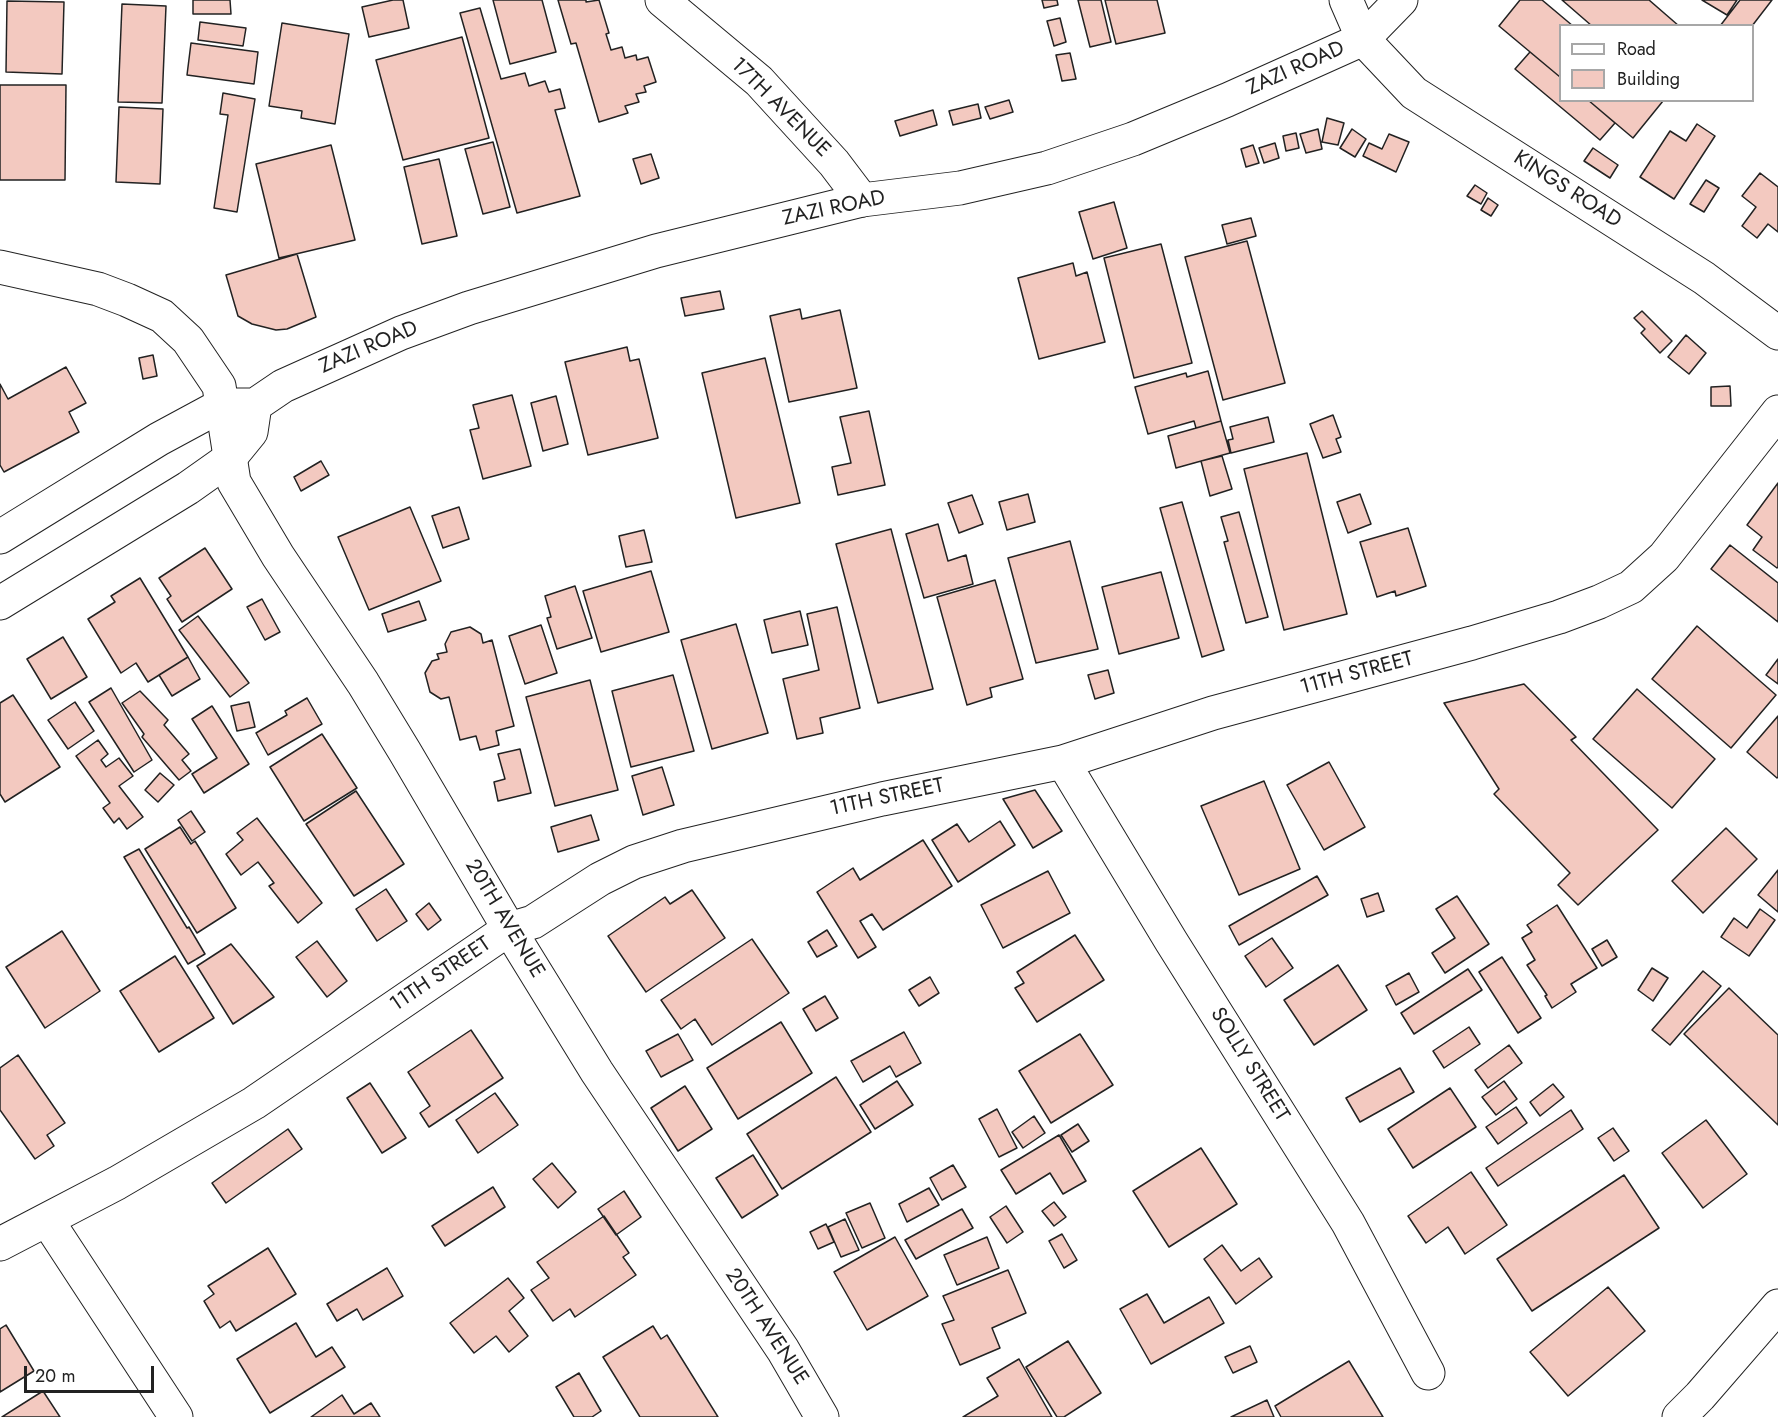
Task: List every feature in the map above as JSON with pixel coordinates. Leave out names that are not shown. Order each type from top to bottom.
[{"type":"street","name":"17TH AVENUE","points":[[662,0],[759,81],[834,163],[862,200]]},
{"type":"street","points":[[1347,0],[1363,39]]},
{"type":"street","name":"ZAZI ROAD","points":[[255,405],[283,386],[338,359],[401,333],[469,308],[656,251],[862,200],[960,188],[1047,168],[1133,139],[1363,39],[1401,0]]},
{"type":"street","name":"KINGS ROAD","points":[[1363,39],[1414,93],[1704,278],[1778,333]]},
{"type":"street","name":"20TH AVENUE","points":[[0,267],[98,290],[162,316],[188,340],[219,386],[229,459],[234,482],[239,491],[278,556],[363,683],[597,1072],[783,1350],[822,1417]]},
{"type":"street","points":[[0,537],[159,439],[222,405],[255,405],[251,432],[229,459],[188,488],[0,603]]},
{"type":"street","name":"11TH STREET","points":[[0,1244],[117,1184],[254,1103],[509,929],[533,922],[600,879],[634,862],[683,846],[882,799],[1063,762],[1213,713],[1460,646],[1559,617],[1599,602],[1631,587],[1664,557],[1778,412]]},
{"type":"street","name":"SOLLY STREET","points":[[1063,762],[1171,941],[1348,1223],[1428,1373]]},
{"type":"street","points":[[47,1220],[176,1417]]},
{"type":"street","points":[[1679,1417],[1778,1306]]},
{"type":"building","points":[[193,0],[230,0],[231,14],[193,14]]},
{"type":"building","points":[[403,0],[409,28],[369,37],[362,7]]},
{"type":"building","points":[[493,0],[542,0],[556,52],[510,64]]},
{"type":"building","points":[[558,0],[586,0],[586,2],[599,0],[609,33],[606,34],[611,50],[622,47],[625,58],[636,55],[637,60],[648,57],[656,82],[644,86],[646,92],[636,94],[639,102],[625,106],[628,113],[599,122],[576,43],[571,44]]},
{"type":"building","points":[[1042,0],[1057,0],[1058,5],[1044,8]]},
{"type":"building","points":[[1078,0],[1101,0],[1111,42],[1090,47]]},
{"type":"building","points":[[1105,0],[1157,0],[1165,33],[1116,44]]},
{"type":"building","points":[[1520,0],[1542,0],[1571,24],[1559,24],[1559,76],[1499,26]]},
{"type":"building","points":[[1562,0],[1649,0],[1677,24],[1590,24]]},
{"type":"building","points":[[1702,0],[1737,0],[1727,15]]},
{"type":"building","points":[[1740,0],[1772,0],[1754,24],[1722,24]]},
{"type":"building","points":[[7,1],[64,2],[62,74],[6,72]]},
{"type":"building","points":[[122,4],[166,6],[162,103],[118,102]]},
{"type":"building","points":[[480,8],[501,79],[525,73],[529,86],[545,81],[549,92],[560,89],[565,108],[555,110],[580,196],[517,213],[460,13]]},
{"type":"building","points":[[1060,18],[1066,42],[1054,46],[1047,21]]},
{"type":"building","points":[[200,22],[246,28],[243,46],[198,40]]},
{"type":"building","points":[[282,23],[349,34],[335,124],[301,118],[302,111],[269,106]]},
{"type":"building","points":[[462,37],[489,138],[403,160],[376,60]]},
{"type":"building","points":[[191,43],[258,52],[254,84],[187,75]]},
{"type":"building","points":[[1530,52],[1559,76],[1559,102],[1590,102],[1615,123],[1600,140],[1515,69]]},
{"type":"building","points":[[1070,53],[1076,79],[1062,81],[1056,55]]},
{"type":"building","points":[[0,85],[66,85],[65,180],[0,180]]},
{"type":"building","points":[[223,93],[255,99],[237,212],[214,208],[228,115],[220,114]]},
{"type":"building","points":[[1009,100],[1013,112],[990,119],[985,107]]},
{"type":"building","points":[[1590,102],[1662,102],[1633,138]]},
{"type":"building","points":[[978,104],[981,118],[953,125],[949,111]]},
{"type":"building","points":[[119,107],[163,109],[160,184],[116,182]]},
{"type":"building","points":[[933,110],[937,125],[900,136],[895,121]]},
{"type":"building","points":[[1327,118],[1344,123],[1338,145],[1322,142]]},
{"type":"building","points":[[1697,124],[1715,136],[1674,199],[1640,177],[1670,131],[1686,141]]},
{"type":"building","points":[[1318,129],[1322,149],[1306,153],[1300,134]]},
{"type":"building","points":[[1352,129],[1366,139],[1355,157],[1340,148]]},
{"type":"building","points":[[1296,133],[1299,148],[1286,151],[1283,136]]},
{"type":"building","points":[[1389,134],[1409,142],[1396,172],[1363,156],[1369,143],[1382,149]]},
{"type":"building","points":[[493,142],[510,207],[483,214],[465,149]]},
{"type":"building","points":[[1275,143],[1279,158],[1264,163],[1259,148]]},
{"type":"building","points":[[331,145],[355,240],[279,258],[256,164]]},
{"type":"building","points":[[1253,145],[1259,163],[1246,167],[1241,149]]},
{"type":"building","points":[[1593,148],[1618,165],[1610,178],[1584,161]]},
{"type":"building","points":[[651,154],[659,178],[641,184],[633,159]]},
{"type":"building","points":[[439,159],[457,236],[422,244],[404,167]]},
{"type":"building","points":[[1760,173],[1778,187],[1778,232],[1768,224],[1757,238],[1742,226],[1756,207],[1742,196]]},
{"type":"building","points":[[1706,180],[1719,188],[1704,212],[1690,204]]},
{"type":"building","points":[[1475,185],[1487,193],[1481,204],[1467,196]]},
{"type":"building","points":[[1488,198],[1498,205],[1491,216],[1481,210]]},
{"type":"building","points":[[1114,202],[1127,248],[1093,259],[1079,212]]},
{"type":"building","points":[[1251,218],[1256,236],[1227,244],[1222,225]]},
{"type":"building","points":[[1247,241],[1285,383],[1223,400],[1185,257]]},
{"type":"building","points":[[1161,244],[1192,363],[1134,378],[1104,258]]},
{"type":"building","points":[[297,254],[316,317],[287,329],[276,330],[252,324],[238,316],[226,275]]},
{"type":"building","points":[[1073,263],[1076,276],[1087,272],[1105,342],[1039,359],[1018,278]]},
{"type":"building","points":[[720,291],[724,309],[685,316],[681,298]]},
{"type":"building","points":[[800,309],[802,319],[840,310],[857,388],[789,402],[770,316]]},
{"type":"building","points":[[1642,311],[1672,341],[1660,353],[1641,333],[1645,329],[1634,318]]},
{"type":"building","points":[[1686,335],[1706,353],[1689,374],[1668,357]]},
{"type":"building","points":[[627,347],[630,361],[639,359],[658,438],[588,455],[565,362]]},
{"type":"building","points":[[153,355],[157,376],[143,379],[139,358]]},
{"type":"building","points":[[765,358],[800,503],[736,518],[702,373]]},
{"type":"building","points":[[66,367],[86,403],[69,412],[79,432],[4,472],[0,465],[0,384],[8,399]]},
{"type":"building","points":[[1208,371],[1221,421],[1196,428],[1194,421],[1148,434],[1135,387],[1186,373],[1187,377]]},
{"type":"building","points":[[1730,386],[1731,406],[1711,406],[1711,387]]},
{"type":"building","points":[[512,395],[531,466],[483,479],[470,430],[479,428],[473,405]]},
{"type":"building","points":[[556,396],[568,444],[543,451],[531,403]]},
{"type":"building","points":[[869,411],[885,485],[838,495],[832,467],[851,463],[840,417]]},
{"type":"building","points":[[1333,415],[1341,437],[1336,439],[1341,452],[1323,458],[1310,424]]},
{"type":"building","points":[[1268,417],[1274,442],[1231,453],[1228,440],[1233,439],[1230,427]]},
{"type":"building","points":[[1221,421],[1230,453],[1176,468],[1168,436]]},
{"type":"building","points":[[1307,453],[1347,614],[1284,630],[1244,469]]},
{"type":"building","points":[[1222,456],[1232,489],[1210,496],[1201,461]]},
{"type":"building","points":[[321,461],[329,475],[301,491],[294,477]]},
{"type":"building","points":[[1778,483],[1777,568],[1753,550],[1762,537],[1747,525]]},
{"type":"building","points":[[1028,494],[1035,522],[1007,530],[999,502]]},
{"type":"building","points":[[1360,494],[1371,524],[1348,533],[1337,502]]},
{"type":"building","points":[[972,495],[983,524],[959,533],[948,503]]},
{"type":"building","points":[[1182,502],[1224,650],[1202,657],[1160,508]]},
{"type":"building","points":[[410,507],[441,581],[369,610],[338,537]]},
{"type":"building","points":[[459,507],[469,539],[443,548],[432,516]]},
{"type":"building","points":[[1239,512],[1268,617],[1246,623],[1224,542],[1228,541],[1221,517]]},
{"type":"building","points":[[938,524],[948,561],[966,555],[973,584],[924,598],[906,534]]},
{"type":"building","points":[[1408,528],[1426,586],[1396,596],[1395,591],[1377,597],[1360,542]]},
{"type":"building","points":[[891,529],[933,689],[878,703],[836,544]]},
{"type":"building","points":[[644,530],[652,562],[626,567],[619,536]]},
{"type":"building","points":[[1070,541],[1098,649],[1036,663],[1008,558]]},
{"type":"building","points":[[1730,545],[1778,583],[1778,622],[1711,569]]},
{"type":"building","points":[[205,548],[232,589],[182,622],[167,599],[171,596],[159,578]]},
{"type":"building","points":[[651,571],[669,632],[601,652],[583,591]]},
{"type":"building","points":[[1161,572],[1179,638],[1119,654],[1102,587]]},
{"type":"building","points":[[140,578],[188,657],[148,682],[136,663],[121,673],[88,619],[115,602],[111,596]]},
{"type":"building","points":[[995,580],[1023,679],[990,688],[992,697],[967,705],[937,597]]},
{"type":"building","points":[[575,586],[592,638],[557,649],[547,618],[551,617],[545,596]]},
{"type":"building","points":[[262,599],[280,632],[265,640],[247,607]]},
{"type":"building","points":[[419,601],[426,620],[388,632],[382,614]]},
{"type":"building","points":[[837,607],[860,708],[820,718],[823,733],[797,739],[783,679],[819,670],[807,614]]},
{"type":"building","points":[[800,611],[808,645],[772,653],[764,620]]},
{"type":"building","points":[[198,616],[249,683],[230,697],[179,630]]},
{"type":"building","points":[[736,624],[768,733],[712,749],[681,640]]},
{"type":"building","points":[[541,625],[557,673],[525,684],[509,636]]},
{"type":"building","points":[[1697,626],[1776,695],[1731,748],[1652,679]]},
{"type":"building","points":[[470,627],[481,634],[483,643],[492,640],[514,726],[496,731],[499,745],[480,750],[476,736],[460,740],[449,697],[441,699],[430,692],[425,673],[432,661],[439,659],[437,654],[447,652],[445,644],[451,632]]},
{"type":"building","points":[[63,637],[87,677],[51,699],[27,659]]},
{"type":"building","points":[[188,657],[200,679],[172,696],[159,675]]},
{"type":"building","points":[[1778,659],[1778,684],[1766,675]]},
{"type":"building","points":[[1108,670],[1114,693],[1095,699],[1088,675]]},
{"type":"building","points":[[673,675],[694,751],[631,767],[612,691]]},
{"type":"building","points":[[590,680],[618,790],[555,806],[526,697]]},
{"type":"building","points":[[1524,684],[1576,737],[1571,740],[1658,830],[1578,905],[1558,885],[1570,873],[1494,794],[1499,789],[1444,703]]},
{"type":"building","points":[[111,688],[152,760],[134,772],[89,702]]},
{"type":"building","points":[[1637,689],[1715,759],[1672,808],[1593,739]]},
{"type":"building","points":[[140,691],[168,720],[164,725],[189,754],[182,760],[191,771],[179,780],[142,737],[144,734],[122,703]]},
{"type":"building","points":[[13,695],[60,767],[5,802],[0,794],[0,703]]},
{"type":"building","points":[[307,698],[322,724],[268,755],[256,733],[287,715],[285,711]]},
{"type":"building","points":[[75,702],[94,731],[68,749],[48,720]]},
{"type":"building","points":[[249,702],[255,727],[237,731],[231,706]]},
{"type":"building","points":[[212,706],[249,764],[204,793],[192,774],[217,758],[192,719]]},
{"type":"building","points":[[1778,716],[1778,777],[1777,778],[1747,752]]},
{"type":"building","points":[[322,734],[357,788],[304,821],[270,767]]},
{"type":"building","points":[[98,740],[108,754],[101,760],[106,767],[119,758],[133,776],[119,786],[143,817],[127,829],[119,818],[114,823],[103,808],[110,803],[76,756]]},
{"type":"building","points":[[520,749],[531,793],[498,801],[494,782],[505,779],[498,754]]},
{"type":"building","points":[[1329,762],[1365,827],[1324,850],[1287,785]]},
{"type":"building","points":[[662,767],[674,805],[643,815],[632,776]]},
{"type":"building","points":[[160,773],[174,785],[158,802],[145,790]]},
{"type":"building","points":[[1264,781],[1300,869],[1239,895],[1201,806]]},
{"type":"building","points":[[1035,790],[1062,831],[1033,848],[1003,799]]},
{"type":"building","points":[[356,791],[404,864],[354,896],[306,824]]},
{"type":"building","points":[[191,811],[205,832],[192,841],[178,820]]},
{"type":"building","points":[[591,815],[599,840],[558,852],[551,827]]},
{"type":"building","points":[[257,818],[322,903],[298,923],[269,886],[274,883],[258,862],[241,875],[226,854],[243,840],[237,833]]},
{"type":"building","points":[[1000,821],[1015,845],[958,882],[932,840],[957,824],[969,842]]},
{"type":"building","points":[[180,827],[191,844],[195,841],[236,908],[197,933],[145,849]]},
{"type":"building","points":[[1726,828],[1757,859],[1703,913],[1672,881]]},
{"type":"building","points":[[923,840],[952,886],[883,930],[872,914],[860,921],[876,947],[858,958],[817,892],[853,868],[860,880]]},
{"type":"building","points":[[139,849],[205,954],[188,964],[124,857]]},
{"type":"building","points":[[1778,870],[1778,912],[1758,895]]},
{"type":"building","points":[[1048,871],[1070,913],[1003,948],[981,905]]},
{"type":"building","points":[[1317,876],[1328,895],[1239,945],[1229,926]]},
{"type":"building","points":[[386,889],[407,921],[377,941],[356,909]]},
{"type":"building","points":[[692,890],[725,938],[646,992],[608,936],[665,897],[670,904]]},
{"type":"building","points":[[1378,893],[1384,911],[1367,917],[1361,899]]},
{"type":"building","points":[[1457,896],[1489,944],[1445,973],[1432,953],[1455,938],[1436,909]]},
{"type":"building","points":[[429,903],[441,920],[428,930],[416,914]]},
{"type":"building","points":[[1557,905],[1597,968],[1571,984],[1576,992],[1552,1008],[1545,996],[1547,995],[1527,965],[1535,960],[1522,938],[1532,932],[1527,925]]},
{"type":"building","points":[[1760,909],[1775,920],[1749,956],[1721,937],[1734,918],[1747,928]]},
{"type":"building","points":[[827,930],[837,946],[817,957],[808,942]]},
{"type":"building","points":[[62,931],[100,991],[45,1028],[6,967]]},
{"type":"building","points":[[1075,935],[1104,980],[1037,1022],[1015,988],[1024,983],[1017,972]]},
{"type":"building","points":[[1272,938],[1293,968],[1266,987],[1245,956]]},
{"type":"building","points":[[752,939],[789,993],[712,1045],[695,1019],[681,1029],[661,1000]]},
{"type":"building","points":[[1607,940],[1617,957],[1602,966],[1592,949]]},
{"type":"building","points":[[317,941],[347,981],[327,997],[296,957]]},
{"type":"building","points":[[231,944],[274,997],[233,1024],[197,966]]},
{"type":"building","points":[[175,956],[214,1018],[159,1052],[120,991]]},
{"type":"building","points":[[1502,957],[1541,1018],[1518,1033],[1479,972]]},
{"type":"building","points":[[1338,965],[1367,1010],[1314,1045],[1284,1000]]},
{"type":"building","points":[[1652,968],[1668,978],[1653,1001],[1638,990]]},
{"type":"building","points":[[1468,969],[1482,990],[1414,1034],[1401,1013]]},
{"type":"building","points":[[1703,971],[1721,986],[1670,1045],[1652,1030]]},
{"type":"building","points":[[1409,973],[1419,992],[1396,1005],[1386,986]]},
{"type":"building","points":[[930,977],[939,993],[919,1006],[909,990]]},
{"type":"building","points":[[1729,988],[1778,1035],[1778,1125],[1684,1034]]},
{"type":"building","points":[[825,996],[838,1018],[816,1031],[803,1009]]},
{"type":"building","points":[[781,1022],[812,1073],[738,1119],[707,1068]]},
{"type":"building","points":[[1469,1027],[1480,1044],[1444,1068],[1433,1051]]},
{"type":"building","points":[[471,1030],[503,1078],[429,1127],[420,1113],[430,1106],[408,1072]]},
{"type":"building","points":[[904,1032],[921,1063],[896,1077],[890,1066],[863,1082],[851,1061]]},
{"type":"building","points":[[678,1034],[693,1060],[661,1077],[646,1051]]},
{"type":"building","points":[[1080,1034],[1113,1085],[1051,1123],[1019,1071]]},
{"type":"building","points":[[1509,1045],[1522,1063],[1488,1088],[1475,1070]]},
{"type":"building","points":[[18,1055],[65,1123],[47,1135],[54,1146],[35,1159],[0,1110],[0,1068]]},
{"type":"building","points":[[1400,1068],[1414,1092],[1360,1122],[1346,1098]]},
{"type":"building","points":[[836,1077],[871,1132],[782,1189],[747,1134]]},
{"type":"building","points":[[897,1081],[913,1105],[875,1129],[860,1105]]},
{"type":"building","points":[[1504,1081],[1517,1099],[1496,1115],[1482,1097]]},
{"type":"building","points":[[370,1083],[406,1138],[382,1153],[347,1098]]},
{"type":"building","points":[[1553,1084],[1564,1097],[1540,1116],[1530,1102]]},
{"type":"building","points":[[685,1086],[712,1129],[678,1151],[651,1108]]},
{"type":"building","points":[[1450,1088],[1476,1127],[1413,1168],[1388,1129]]},
{"type":"building","points":[[495,1093],[518,1125],[478,1153],[456,1120]]},
{"type":"building","points":[[1516,1107],[1527,1123],[1498,1144],[1486,1127]]},
{"type":"building","points":[[997,1109],[1017,1148],[999,1157],[979,1119]]},
{"type":"building","points":[[1571,1110],[1583,1129],[1498,1186],[1486,1168]]},
{"type":"building","points":[[1034,1116],[1045,1133],[1023,1148],[1012,1132]]},
{"type":"building","points":[[1706,1120],[1747,1174],[1703,1208],[1662,1153]]},
{"type":"building","points":[[1078,1124],[1089,1141],[1072,1152],[1061,1135]]},
{"type":"building","points":[[1613,1128],[1629,1151],[1614,1161],[1598,1138]]},
{"type":"building","points":[[288,1129],[302,1149],[226,1203],[212,1183]]},
{"type":"building","points":[[1059,1135],[1086,1181],[1063,1194],[1050,1173],[1016,1194],[1001,1170]]},
{"type":"building","points":[[1201,1148],[1237,1204],[1169,1247],[1133,1191]]},
{"type":"building","points":[[753,1155],[778,1195],[742,1218],[716,1178]]},
{"type":"building","points":[[552,1163],[576,1192],[558,1208],[533,1179]]},
{"type":"building","points":[[953,1165],[966,1187],[942,1200],[930,1178]]},
{"type":"building","points":[[1471,1172],[1507,1225],[1465,1254],[1448,1227],[1426,1243],[1408,1216]]},
{"type":"building","points":[[1624,1175],[1659,1228],[1532,1311],[1497,1259]]},
{"type":"building","points":[[493,1187],[505,1207],[445,1246],[432,1226]]},
{"type":"building","points":[[929,1188],[939,1205],[907,1222],[899,1204]]},
{"type":"building","points":[[624,1191],[641,1217],[616,1235],[598,1209]]},
{"type":"building","points":[[1054,1202],[1066,1217],[1054,1226],[1042,1211]]},
{"type":"building","points":[[870,1203],[885,1238],[862,1248],[846,1213]]},
{"type":"building","points":[[1006,1206],[1023,1232],[1007,1243],[990,1217]]},
{"type":"building","points":[[962,1209],[973,1228],[916,1259],[905,1240]]},
{"type":"building","points":[[604,1216],[629,1253],[623,1257],[636,1275],[575,1317],[570,1309],[553,1321],[531,1290],[549,1278],[537,1262]]},
{"type":"building","points":[[845,1219],[859,1250],[841,1257],[828,1227]]},
{"type":"building","points":[[826,1224],[834,1242],[818,1249],[810,1232]]},
{"type":"building","points":[[1062,1234],[1077,1260],[1064,1268],[1049,1241]]},
{"type":"building","points":[[895,1237],[928,1296],[867,1330],[834,1272]]},
{"type":"building","points":[[987,1237],[999,1268],[957,1285],[944,1255]]},
{"type":"building","points":[[1222,1245],[1241,1271],[1259,1258],[1272,1277],[1236,1304],[1204,1259]]},
{"type":"building","points":[[268,1248],[296,1294],[236,1331],[230,1321],[220,1328],[204,1301],[214,1294],[208,1286]]},
{"type":"building","points":[[387,1268],[403,1296],[363,1320],[357,1309],[337,1321],[327,1304]]},
{"type":"building","points":[[1008,1270],[1026,1313],[992,1328],[1000,1348],[960,1365],[942,1324],[954,1320],[943,1296]]},
{"type":"building","points":[[508,1278],[524,1298],[509,1311],[528,1336],[509,1352],[496,1336],[474,1353],[450,1323]]},
{"type":"building","points":[[1608,1287],[1645,1331],[1568,1396],[1530,1352]]},
{"type":"building","points":[[1147,1294],[1164,1323],[1209,1297],[1224,1323],[1151,1364],[1120,1309]]},
{"type":"building","points":[[296,1323],[316,1357],[332,1347],[345,1367],[270,1413],[237,1359]]},
{"type":"building","points":[[6,1325],[34,1371],[0,1392],[0,1329]]},
{"type":"building","points":[[653,1326],[661,1339],[667,1335],[718,1417],[640,1417],[603,1357]]},
{"type":"building","points":[[1068,1341],[1101,1393],[1064,1417],[1057,1417],[1026,1367]]},
{"type":"building","points":[[1250,1346],[1257,1362],[1233,1373],[1225,1357]]},
{"type":"building","points":[[1019,1359],[1052,1417],[963,1417],[998,1396],[987,1378]]},
{"type":"building","points":[[1349,1361],[1383,1417],[1281,1417],[1275,1406]]},
{"type":"building","points":[[579,1373],[601,1411],[592,1417],[574,1417],[556,1387]]},
{"type":"building","points":[[43,1391],[60,1417],[2,1417]]},
{"type":"building","points":[[342,1395],[354,1414],[371,1403],[380,1417],[311,1417]]},
{"type":"building","points":[[1267,1400],[1274,1417],[1231,1417]]}]
